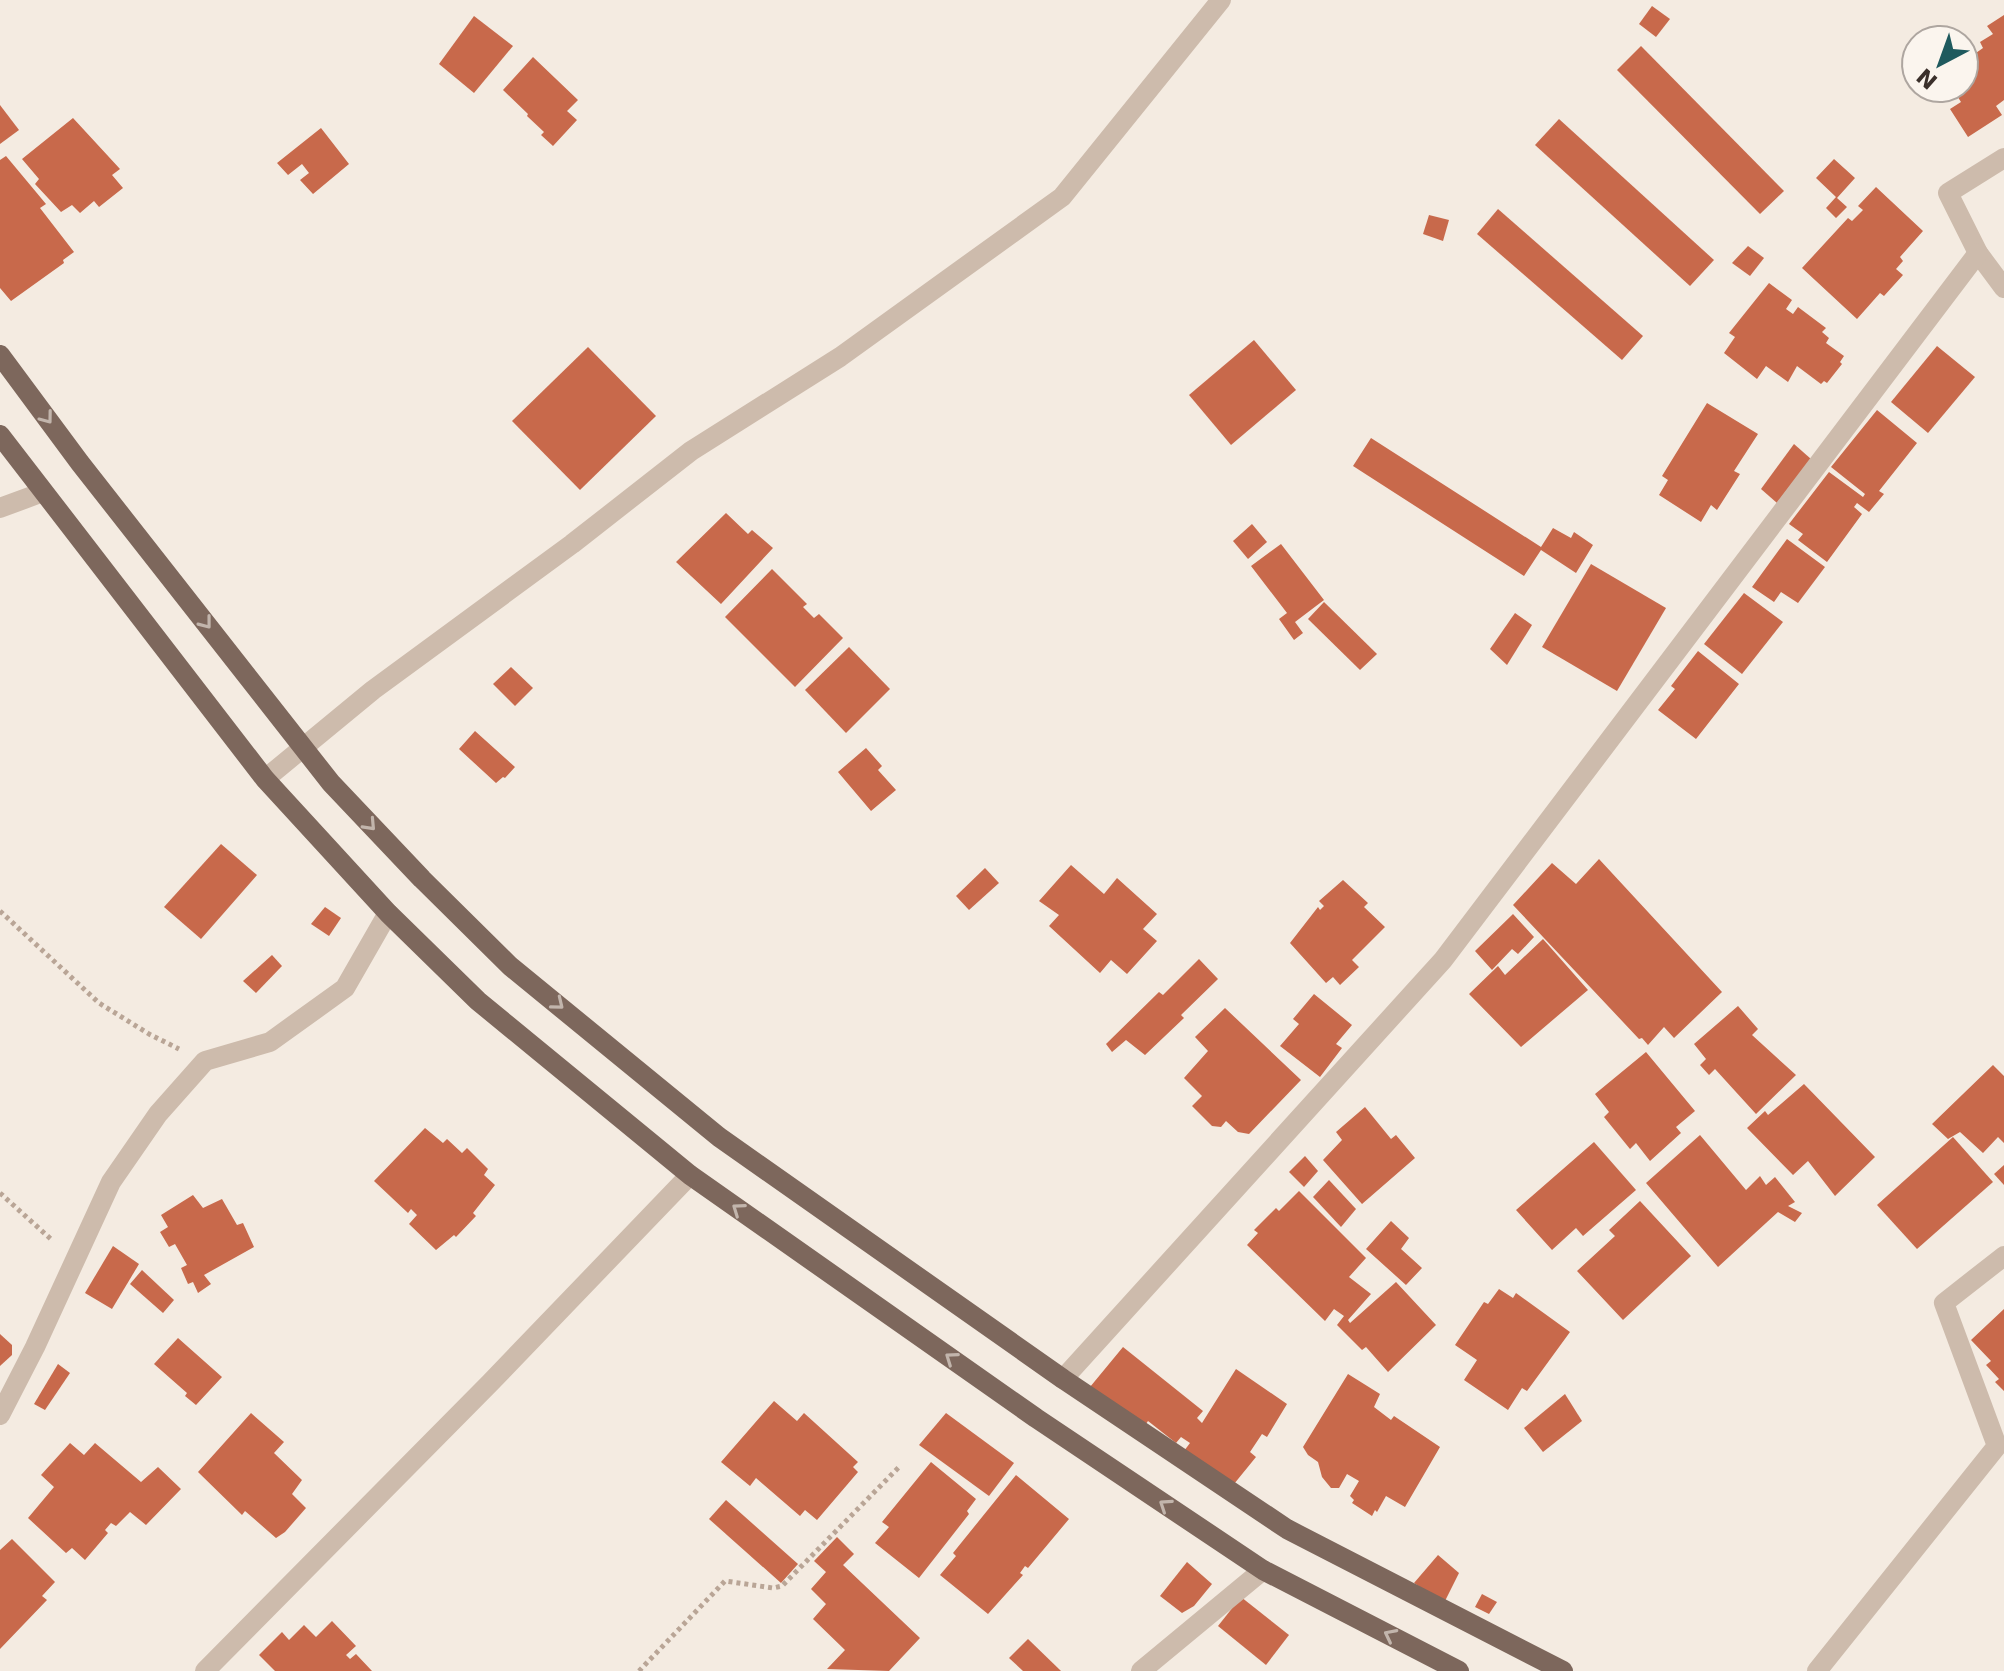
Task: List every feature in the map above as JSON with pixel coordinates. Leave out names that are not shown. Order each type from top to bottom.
[{"type":"main road","points":[[0,355],[80,463],[341,794],[510,966],[719,1137],[1063,1379],[1287,1529],[1563,1671]]},
{"type":"main road","points":[[0,435],[265,779],[388,913],[478,1001],[690,1175],[1036,1418],[1263,1570],[1459,1671]]},
{"type":"street","points":[[265,779],[373,690],[572,544],[691,451],[840,357],[1062,197],[1221,0]]},
{"type":"street","points":[[2004,158],[1948,193],[1978,253],[2004,288]]},
{"type":"street","points":[[1063,1379],[1443,960],[1978,253]]},
{"type":"street","points":[[0,508],[43,492]]},
{"type":"street","points":[[0,1415],[111,1182],[158,1114],[205,1061],[270,1042],[345,988],[388,913]]},
{"type":"street","points":[[205,1671],[480,1394],[690,1175]]},
{"type":"street","points":[[1817,1671],[1997,1446],[1944,1303],[2004,1256]]},
{"type":"street","points":[[1141,1671],[1263,1570]]},
{"type":"path","points":[[0,911],[99,1003],[149,1034],[205,1061]]},
{"type":"path","points":[[0,1193],[75,1260]]},
{"type":"path","points":[[639,1671],[725,1581],[773,1588],[782,1586],[901,1465]]},
{"type":"building","points":[[1652,6],[1670,19],[1656,37],[1639,24]]},
{"type":"building","points":[[2004,15],[2004,100],[1996,106],[2002,115],[1968,137],[1950,109],[1958,104],[1980,104],[1980,50],[1983,48],[1980,42],[1993,34],[1987,26]]},
{"type":"building","points":[[474,16],[513,46],[474,93],[439,64]]},
{"type":"building","points":[[1641,46],[1784,191],[1760,214],[1617,70]]},
{"type":"building","points":[[533,57],[578,100],[567,111],[577,120],[553,146],[541,135],[544,132],[528,114],[503,90]]},
{"type":"building","points":[[0,105],[19,130],[0,144]]},
{"type":"building","points":[[73,118],[120,169],[112,175],[123,188],[99,207],[94,201],[80,213],[72,205],[61,212],[35,184],[39,179],[22,159]]},
{"type":"building","points":[[1559,119],[1714,260],[1690,286],[1535,145]]},
{"type":"building","points":[[321,128],[349,164],[313,194],[300,180],[309,173],[302,164],[288,175],[277,163]]},
{"type":"building","points":[[6,156],[46,204],[40,208],[74,252],[63,260],[64,263],[11,301],[0,288],[0,160]]},
{"type":"building","points":[[1834,159],[1855,178],[1837,198],[1847,207],[1836,218],[1826,208],[1836,197],[1816,178]]},
{"type":"building","points":[[1876,187],[1923,231],[1900,257],[1903,261],[1896,269],[1903,275],[1884,296],[1880,293],[1857,319],[1802,268],[1848,218],[1852,221],[1863,210],[1858,206]]},
{"type":"building","points":[[1498,209],[1643,336],[1622,360],[1477,234]]},
{"type":"building","points":[[1429,215],[1449,220],[1443,241],[1423,234]]},
{"type":"building","points":[[1748,246],[1764,258],[1750,276],[1732,263]]},
{"type":"building","points":[[1769,283],[1792,300],[1786,309],[1793,314],[1798,307],[1826,328],[1822,332],[1829,338],[1826,343],[1844,356],[1840,362],[1842,364],[1827,383],[1824,381],[1821,384],[1797,366],[1788,382],[1766,366],[1757,379],[1724,353],[1735,337],[1729,333]]},
{"type":"building","points":[[1254,340],[1296,390],[1231,445],[1189,395]]},
{"type":"building","points":[[1937,346],[1975,377],[1928,433],[1891,402]]},
{"type":"building","points":[[588,347],[656,416],[580,490],[512,421]]},
{"type":"building","points":[[1707,403],[1758,434],[1734,471],[1740,474],[1717,510],[1711,505],[1701,522],[1659,495],[1668,480],[1662,476]]},
{"type":"building","points":[[1877,410],[1917,443],[1879,491],[1884,494],[1869,512],[1857,503],[1854,507],[1862,514],[1827,562],[1798,540],[1803,534],[1789,524],[1829,472],[1863,497],[1865,494],[1831,467]]},
{"type":"building","points":[[1371,438],[1541,547],[1553,528],[1571,538],[1574,532],[1593,545],[1576,573],[1541,550],[1524,576],[1353,466]]},
{"type":"building","points":[[1794,444],[1811,459],[1777,503],[1761,489]]},
{"type":"building","points":[[726,513],[748,534],[752,530],[773,548],[721,604],[676,562]]},
{"type":"building","points":[[1252,524],[1267,542],[1248,559],[1233,541]]},
{"type":"building","points":[[1787,539],[1825,567],[1798,603],[1781,592],[1774,602],[1752,587]]},
{"type":"building","points":[[1281,544],[1324,600],[1295,622],[1303,633],[1294,640],[1279,619],[1287,613],[1251,566]]},
{"type":"building","points":[[1591,564],[1666,608],[1617,691],[1542,647]]},
{"type":"building","points":[[772,569],[807,604],[803,607],[814,618],[819,614],[843,638],[795,687],[725,617]]},
{"type":"building","points":[[1744,593],[1783,622],[1742,674],[1704,644]]},
{"type":"building","points":[[1324,602],[1377,654],[1360,670],[1308,619]]},
{"type":"building","points":[[1515,613],[1532,625],[1507,665],[1490,649]]},
{"type":"building","points":[[849,647],[890,689],[846,733],[805,690]]},
{"type":"building","points":[[1698,651],[1739,684],[1696,739],[1658,710],[1675,689],[1671,686]]},
{"type":"building","points":[[511,667],[533,688],[515,706],[493,684]]},
{"type":"building","points":[[475,731],[515,767],[496,783],[459,749]]},
{"type":"building","points":[[866,748],[882,766],[878,770],[896,790],[871,811],[838,772]]},
{"type":"building","points":[[221,844],[257,875],[201,939],[164,907]]},
{"type":"building","points":[[1599,859],[1722,992],[1674,1038],[1664,1027],[1648,1045],[1642,1038],[1639,1039],[1513,905],[1552,863],[1576,884]]},
{"type":"building","points":[[1071,865],[1104,894],[1117,878],[1157,914],[1143,929],[1157,941],[1127,974],[1111,960],[1100,973],[1049,926],[1059,915],[1039,901]]},
{"type":"building","points":[[985,868],[999,883],[969,910],[956,896]]},
{"type":"building","points":[[1343,880],[1368,903],[1364,907],[1385,927],[1352,960],[1359,967],[1340,985],[1333,977],[1326,983],[1290,943],[1318,907],[1320,910],[1324,906],[1319,901]]},
{"type":"building","points":[[325,907],[341,918],[329,936],[311,924]]},
{"type":"building","points":[[1513,914],[1534,937],[1518,954],[1512,949],[1492,970],[1475,951]]},
{"type":"building","points":[[1543,939],[1588,990],[1521,1047],[1469,994],[1498,966],[1505,975]]},
{"type":"building","points":[[272,955],[282,966],[256,993],[243,981]]},
{"type":"building","points":[[1199,959],[1218,979],[1181,1015],[1184,1018],[1145,1055],[1126,1040],[1112,1052],[1106,1044],[1159,992],[1163,995]]},
{"type":"building","points":[[1314,994],[1352,1025],[1336,1044],[1342,1048],[1320,1077],[1280,1046],[1299,1024],[1293,1019]]},
{"type":"building","points":[[1738,1006],[1758,1029],[1752,1035],[1796,1075],[1756,1114],[1715,1069],[1709,1075],[1700,1065],[1706,1059],[1694,1044]]},
{"type":"building","points":[[1225,1008],[1301,1080],[1249,1134],[1238,1132],[1226,1121],[1221,1127],[1212,1126],[1192,1106],[1202,1096],[1184,1078],[1208,1051],[1195,1037]]},
{"type":"building","points":[[1646,1052],[1695,1111],[1676,1127],[1681,1133],[1650,1161],[1636,1143],[1630,1149],[1604,1117],[1609,1112],[1595,1094]]},
{"type":"building","points":[[1993,1065],[2004,1076],[2004,1143],[1998,1137],[1983,1153],[1960,1132],[1948,1139],[1932,1124]]},
{"type":"building","points":[[1804,1084],[1875,1157],[1835,1196],[1808,1161],[1793,1175],[1747,1128],[1765,1111],[1768,1115]]},
{"type":"building","points":[[1365,1107],[1391,1139],[1396,1135],[1415,1158],[1362,1204],[1323,1160],[1342,1140],[1336,1132]]},
{"type":"building","points":[[425,1128],[443,1143],[447,1139],[462,1153],[467,1148],[488,1169],[484,1175],[495,1185],[473,1213],[476,1216],[456,1237],[454,1235],[436,1250],[409,1224],[417,1215],[411,1209],[408,1213],[374,1181]]},
{"type":"building","points":[[1700,1135],[1746,1190],[1760,1176],[1766,1185],[1775,1177],[1795,1202],[1788,1206],[1802,1213],[1795,1222],[1778,1212],[1718,1267],[1646,1183]]},
{"type":"building","points":[[1953,1137],[1993,1182],[1917,1249],[1877,1205]]},
{"type":"building","points":[[1594,1142],[1636,1190],[1583,1236],[1576,1228],[1552,1250],[1516,1210]]},
{"type":"building","points":[[1305,1156],[1318,1171],[1304,1187],[1289,1172]]},
{"type":"building","points":[[2004,1165],[2004,1185],[1994,1174]]},
{"type":"building","points":[[1329,1180],[1356,1209],[1341,1227],[1313,1197]]},
{"type":"building","points":[[1299,1191],[1366,1258],[1349,1277],[1371,1294],[1348,1320],[1350,1323],[1396,1282],[1436,1325],[1388,1372],[1366,1347],[1362,1350],[1337,1325],[1344,1316],[1334,1309],[1325,1321],[1247,1245],[1258,1233],[1254,1230]]},
{"type":"building","points":[[193,1195],[203,1208],[222,1199],[237,1225],[243,1223],[254,1247],[204,1275],[211,1284],[198,1293],[193,1282],[188,1284],[181,1268],[187,1265],[175,1244],[169,1247],[160,1232],[168,1227],[161,1215]]},
{"type":"building","points":[[1640,1201],[1691,1256],[1623,1320],[1577,1271],[1615,1236],[1609,1230]]},
{"type":"building","points":[[1391,1221],[1409,1238],[1401,1249],[1422,1268],[1406,1285],[1366,1249]]},
{"type":"building","points":[[113,1246],[139,1264],[112,1309],[85,1293]]},
{"type":"building","points":[[142,1270],[174,1300],[163,1313],[130,1284]]},
{"type":"building","points":[[1499,1289],[1513,1298],[1516,1293],[1570,1332],[1527,1391],[1522,1388],[1508,1410],[1464,1380],[1477,1360],[1455,1345],[1484,1302],[1488,1304]]},
{"type":"building","points":[[2004,1309],[2004,1391],[1995,1382],[1999,1379],[1986,1365],[1991,1361],[1971,1340]]},
{"type":"building","points":[[0,1334],[12,1345],[12,1355],[0,1366]]},
{"type":"building","points":[[178,1338],[222,1377],[196,1405],[154,1364]]},
{"type":"building","points":[[1123,1347],[1203,1411],[1197,1418],[1202,1423],[1236,1369],[1287,1404],[1267,1437],[1262,1434],[1250,1452],[1256,1457],[1234,1484],[1184,1451],[1190,1443],[1181,1437],[1176,1443],[1148,1421],[1143,1428],[1090,1387]]},
{"type":"building","points":[[58,1364],[70,1373],[45,1410],[34,1404]]},
{"type":"building","points":[[1348,1374],[1380,1394],[1374,1407],[1391,1420],[1394,1416],[1440,1447],[1405,1507],[1386,1496],[1372,1516],[1352,1503],[1354,1500],[1350,1496],[1359,1481],[1347,1474],[1339,1488],[1331,1488],[1322,1477],[1318,1462],[1303,1447]]},
{"type":"building","points":[[1565,1394],[1582,1421],[1543,1452],[1524,1428]]},
{"type":"building","points":[[774,1401],[797,1421],[804,1413],[858,1462],[853,1467],[858,1472],[817,1520],[805,1510],[800,1516],[756,1478],[750,1486],[721,1462]]},
{"type":"building","points":[[251,1413],[284,1442],[274,1453],[302,1480],[292,1494],[306,1508],[276,1538],[245,1511],[242,1515],[198,1472]]},
{"type":"building","points":[[946,1413],[1014,1463],[989,1496],[919,1445]]},
{"type":"building","points":[[70,1443],[84,1455],[95,1443],[141,1482],[158,1467],[181,1489],[146,1525],[130,1512],[116,1526],[111,1523],[105,1530],[108,1533],[85,1560],[72,1548],[66,1553],[28,1518],[54,1487],[41,1475]]},
{"type":"building","points":[[931,1462],[976,1499],[967,1511],[969,1514],[919,1578],[875,1543],[889,1527],[882,1522]]},
{"type":"building","points":[[1016,1475],[1069,1519],[1028,1568],[1025,1566],[1020,1573],[1023,1575],[988,1614],[940,1575],[956,1556],[953,1553]]},
{"type":"building","points":[[726,1500],[798,1564],[781,1583],[709,1519]]},
{"type":"building","points":[[837,1537],[854,1554],[843,1565],[920,1638],[889,1671],[827,1669],[845,1650],[813,1619],[826,1604],[811,1589],[826,1572],[814,1561]]},
{"type":"building","points":[[12,1539],[55,1582],[42,1596],[47,1600],[0,1649],[0,1550]]},
{"type":"building","points":[[1438,1555],[1459,1573],[1444,1603],[1414,1583]]},
{"type":"building","points":[[1187,1562],[1212,1584],[1194,1606],[1182,1613],[1160,1596]]},
{"type":"building","points":[[1482,1594],[1497,1602],[1489,1614],[1475,1607]]},
{"type":"building","points":[[1241,1597],[1289,1635],[1266,1665],[1218,1626]]},
{"type":"building","points":[[332,1621],[356,1646],[346,1655],[350,1659],[356,1654],[372,1671],[275,1671],[259,1655],[282,1632],[289,1640],[304,1625],[316,1637]]},
{"type":"building","points":[[1028,1639],[1061,1671],[1023,1671],[1009,1658]]}]
